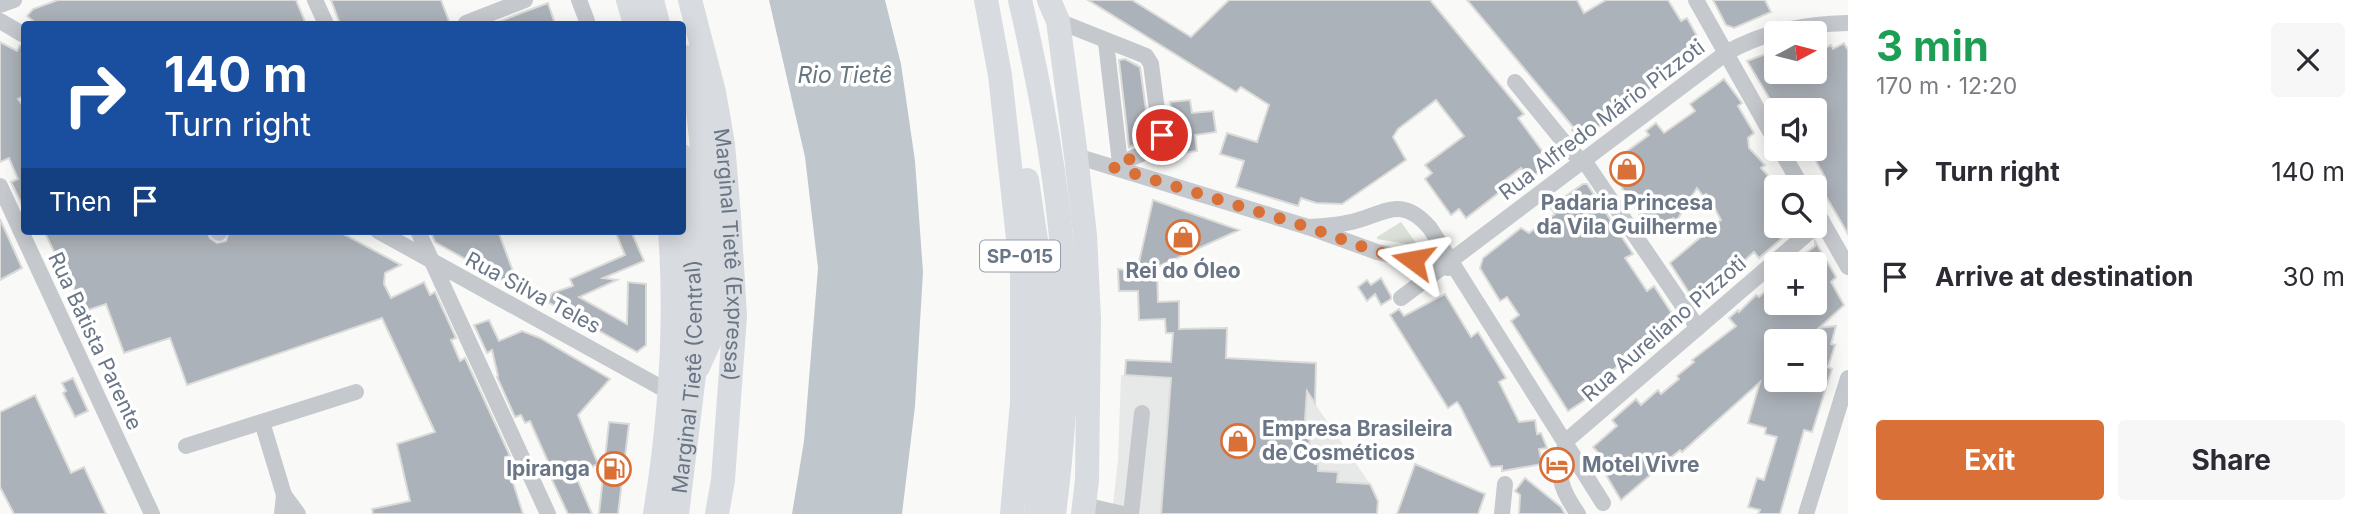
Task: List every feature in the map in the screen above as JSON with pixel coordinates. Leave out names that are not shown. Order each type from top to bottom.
[{"type":"highway","points":[[628,0],[634,21]]},
{"type":"highway","points":[[652,0],[657,21]]},
{"type":"highway","points":[[676,0],[681,21]]},
{"type":"highway","name":"Marginal Tietê (Expressa)","points":[[690,0],[717,105],[723,144],[735,316],[723,480],[717,514]]},
{"type":"highway","name":"SP-015","points":[[986,0],[1000,75],[1022,275],[1022,403],[1012,514]]},
{"type":"highway","points":[[1020,0],[1053,164],[1065,276],[1062,453],[1054,514]]},
{"type":"highway","points":[[1054,7],[1076,156],[1089,319],[1087,481],[1083,509]]},
{"type":"highway","points":[[686,41],[695,76],[707,191],[714,301],[712,335],[694,375]]},
{"type":"highway","points":[[1000,75],[1019,138],[1044,294],[1046,394],[1036,514]]},
{"type":"highway","name":"Marginal Tietê (Central)","points":[[677,514],[694,375],[695,294],[686,198]]},
{"type":"highway","points":[[655,514],[669,392],[674,285],[670,235]]},
{"type":"street","points":[[0,5],[14,0]]},
{"type":"street","points":[[315,0],[325,21]]},
{"type":"street","points":[[471,21],[525,0]]},
{"type":"street","points":[[579,0],[587,21]]},
{"type":"street","points":[[1696,0],[1764,121]]},
{"type":"street","points":[[1054,7],[1106,42],[1150,61],[1162,135],[1157,147],[1116,165]]},
{"type":"street","points":[[0,21],[21,33]]},
{"type":"street","name":"Rua Alfredo Mário Pizzoti","points":[[1401,298],[1450,266],[1582,161],[1726,53],[1758,37],[1785,28],[1848,23]]},
{"type":"street","points":[[1106,42],[1116,165]]},
{"type":"street","points":[[1515,82],[1582,161],[1698,328]]},
{"type":"street","points":[[1076,156],[1116,165],[1377,252],[1450,266]]},
{"type":"street","name":"Rua Batista Parente","points":[[0,186],[21,231]]},
{"type":"street","points":[[1308,227],[1347,223],[1395,208],[1420,215],[1603,503]]},
{"type":"street","points":[[1827,231],[1848,267]]},
{"type":"street","name":"Rua Batista Parente","points":[[23,235],[152,514]]},
{"type":"street","name":"Rua Silva Teles","points":[[385,235],[669,392]]},
{"type":"street","points":[[420,235],[548,514]]},
{"type":"street","name":"Rua Aureliano Pizzoti","points":[[1566,441],[1698,328],[1794,238]]},
{"type":"street","points":[[1806,514],[1848,378]]},
{"type":"street","points":[[186,446],[356,392]]},
{"type":"street","points":[[1131,514],[1142,414]]},
{"type":"street","points":[[262,422],[284,495],[298,514]]},
{"type":"street","points":[[1566,441],[1560,478],[1564,495],[1578,514]]},
{"type":"street","points":[[1502,514],[1506,484]]},
{"type":"street","points":[[282,514],[284,495]]},
{"type":"street","points":[[1083,509],[1123,514]]},
{"type":"shaded area","points":[[1401,222],[1418,246],[1377,239],[1377,237]]},
{"type":"shaded area","name":"Empresa Brasileira de Cosméticos","points":[[1121,375],[1296,388],[1309,395],[1370,484],[1378,501],[1377,514],[1112,514],[1118,460]]},
{"type":"water","name":"Rio Tietê","points":[[769,0],[885,0],[901,64],[915,161],[923,272],[915,406],[902,514],[792,514],[804,441],[818,268],[805,157]]},
{"type":"building","points":[[58,0],[296,0],[305,21],[33,21],[27,16],[33,9]]},
{"type":"building","points":[[331,0],[441,0],[449,21],[339,21]]},
{"type":"building","points":[[1088,0],[1132,0],[1191,37],[1229,0],[1430,0],[1524,114],[1518,118],[1543,152],[1535,158],[1543,169],[1529,179],[1521,168],[1497,186],[1501,191],[1466,218],[1459,209],[1451,215],[1425,179],[1432,173],[1425,165],[1464,136],[1436,100],[1398,129],[1393,137],[1406,160],[1342,204],[1316,203],[1301,198],[1298,206],[1236,187],[1244,161],[1220,154],[1227,133],[1257,142],[1269,105],[1241,87],[1236,92]]},
{"type":"building","points":[[1467,0],[1577,0],[1584,13],[1606,0],[1668,0],[1681,21],[1687,18],[1704,49],[1586,136],[1577,136],[1572,130],[1574,128]]},
{"type":"building","points":[[1713,0],[1765,0],[1771,12],[1734,28],[1726,25]]},
{"type":"building","points":[[548,3],[554,21],[501,21]]},
{"type":"building","points":[[0,42],[17,51],[21,45],[21,98],[18,99],[21,103],[21,203],[11,182],[18,179],[9,158],[0,162]]},
{"type":"building","points":[[1844,43],[1848,50],[1848,234],[1827,198],[1827,175],[1824,175],[1816,161],[1827,161],[1827,98],[1769,98],[1747,61],[1764,55],[1764,84],[1827,84],[1827,47],[1831,45],[1833,49]]},
{"type":"building","points":[[1125,59],[1140,67],[1150,139],[1129,147],[1119,60]]},
{"type":"building","points":[[1724,79],[1742,103],[1738,106],[1754,133],[1748,138],[1749,148],[1765,165],[1761,168],[1767,175],[1764,175],[1764,238],[1781,239],[1759,258],[1754,252],[1725,278],[1730,284],[1710,300],[1705,294],[1695,302],[1670,263],[1721,220],[1714,207],[1706,194],[1703,196],[1697,188],[1677,220],[1673,218],[1670,223],[1666,221],[1662,229],[1657,226],[1652,234],[1613,174],[1612,165],[1649,135],[1646,131],[1656,123],[1664,133],[1695,111],[1690,104]]},
{"type":"building","points":[[1190,100],[1192,113],[1213,111],[1216,132],[1195,135],[1197,151],[1177,154],[1174,130],[1170,131],[1170,102]]},
{"type":"building","points":[[1583,184],[1587,184],[1633,254],[1625,258],[1647,291],[1654,286],[1680,326],[1638,362],[1634,356],[1608,373],[1614,382],[1599,395],[1593,395],[1568,411],[1511,321],[1519,315],[1507,297],[1500,301],[1480,268],[1483,258],[1521,228],[1529,233],[1555,214],[1550,207]]},
{"type":"building","points":[[1153,200],[1239,230],[1157,267],[1158,302],[1179,301],[1179,329],[1227,328],[1226,358],[1316,363],[1315,403],[1307,391],[1304,434],[1310,435],[1309,447],[1316,448],[1315,464],[1318,464],[1318,471],[1338,472],[1337,482],[1370,484],[1378,501],[1377,514],[1161,514],[1171,378],[1125,375],[1126,360],[1171,362],[1173,333],[1166,333],[1165,319],[1139,320],[1138,291],[1119,291],[1118,269],[1137,271]]},
{"type":"building","points":[[0,219],[22,268],[0,280]]},
{"type":"building","points":[[46,235],[209,235],[217,243],[226,241],[228,235],[345,235],[401,265],[385,273],[384,284],[391,298],[424,282],[430,295],[435,292],[456,338],[451,340],[460,361],[465,358],[510,456],[505,457],[523,514],[373,514],[372,509],[410,501],[397,444],[435,432],[382,318],[187,385],[170,338],[124,353],[106,304],[82,312],[67,268],[63,270]]},
{"type":"building","points":[[432,235],[499,235],[520,290],[435,242]]},
{"type":"building","points":[[617,235],[633,235],[644,261],[603,278],[617,280],[579,297],[627,324],[628,282],[646,284],[646,345],[637,352],[548,302],[552,293],[573,286],[570,279],[625,255]]},
{"type":"building","points":[[1815,241],[1821,252],[1807,252],[1815,246]]},
{"type":"building","points":[[1827,262],[1836,277],[1831,282],[1844,305],[1819,328],[1836,326],[1831,344],[1835,345],[1828,367],[1832,369],[1827,385],[1827,329],[1764,329],[1764,392],[1825,392],[1812,432],[1804,430],[1780,514],[1758,514],[1760,510],[1748,507],[1757,478],[1764,480],[1777,437],[1765,434],[1766,428],[1748,423],[1760,382],[1682,452],[1680,450],[1621,500],[1606,475],[1615,471],[1593,447],[1617,426],[1612,420],[1636,399],[1641,405],[1658,390],[1661,394],[1679,379],[1677,376],[1694,362],[1692,360],[1736,326],[1729,318],[1756,295],[1759,297],[1764,293],[1764,315],[1827,315]]},
{"type":"building","points":[[1381,278],[1391,299],[1381,305],[1375,294],[1367,301],[1358,287],[1367,280],[1371,285]]},
{"type":"building","points":[[1445,294],[1471,337],[1478,332],[1506,378],[1499,382],[1519,422],[1535,420],[1537,434],[1541,433],[1547,448],[1539,449],[1542,464],[1502,471],[1502,466],[1491,467],[1460,406],[1457,402],[1448,408],[1390,315],[1399,309],[1404,316]]},
{"type":"building","points":[[489,320],[499,341],[522,331],[540,338],[610,379],[578,415],[598,464],[575,474],[592,514],[568,514],[546,467],[550,466],[530,421],[525,423],[521,415],[515,417],[497,377],[492,350],[487,353],[474,325]]},
{"type":"building","points":[[73,378],[88,411],[75,417],[63,393],[66,391],[62,383]]},
{"type":"building","points":[[35,395],[71,473],[84,467],[106,514],[14,514],[0,487],[0,412]]},
{"type":"building","name":"Ipiranga","points":[[609,422],[629,424],[618,514],[599,514]]},
{"type":"building","points":[[1415,464],[1485,494],[1478,514],[1397,514]]},
{"type":"building","points":[[1525,478],[1561,507],[1565,514],[1519,514],[1520,495],[1515,491]]},
{"type":"place","name":"Padaria Princesa da Vila Guilherme","points":[[1627,169]]},
{"type":"place","name":"Rei do Óleo","points":[[1183,237]]},
{"type":"place","name":"Empresa Brasileira de Cosméticos","points":[[1238,441]]},
{"type":"place","name":"Motel Vivre","points":[[1557,465]]},
{"type":"place","name":"Ipiranga","points":[[614,469]]},
{"type":"route","points":[[1162,135],[1157,147],[1112,167],[1308,227],[1377,252],[1413,260]]}]
